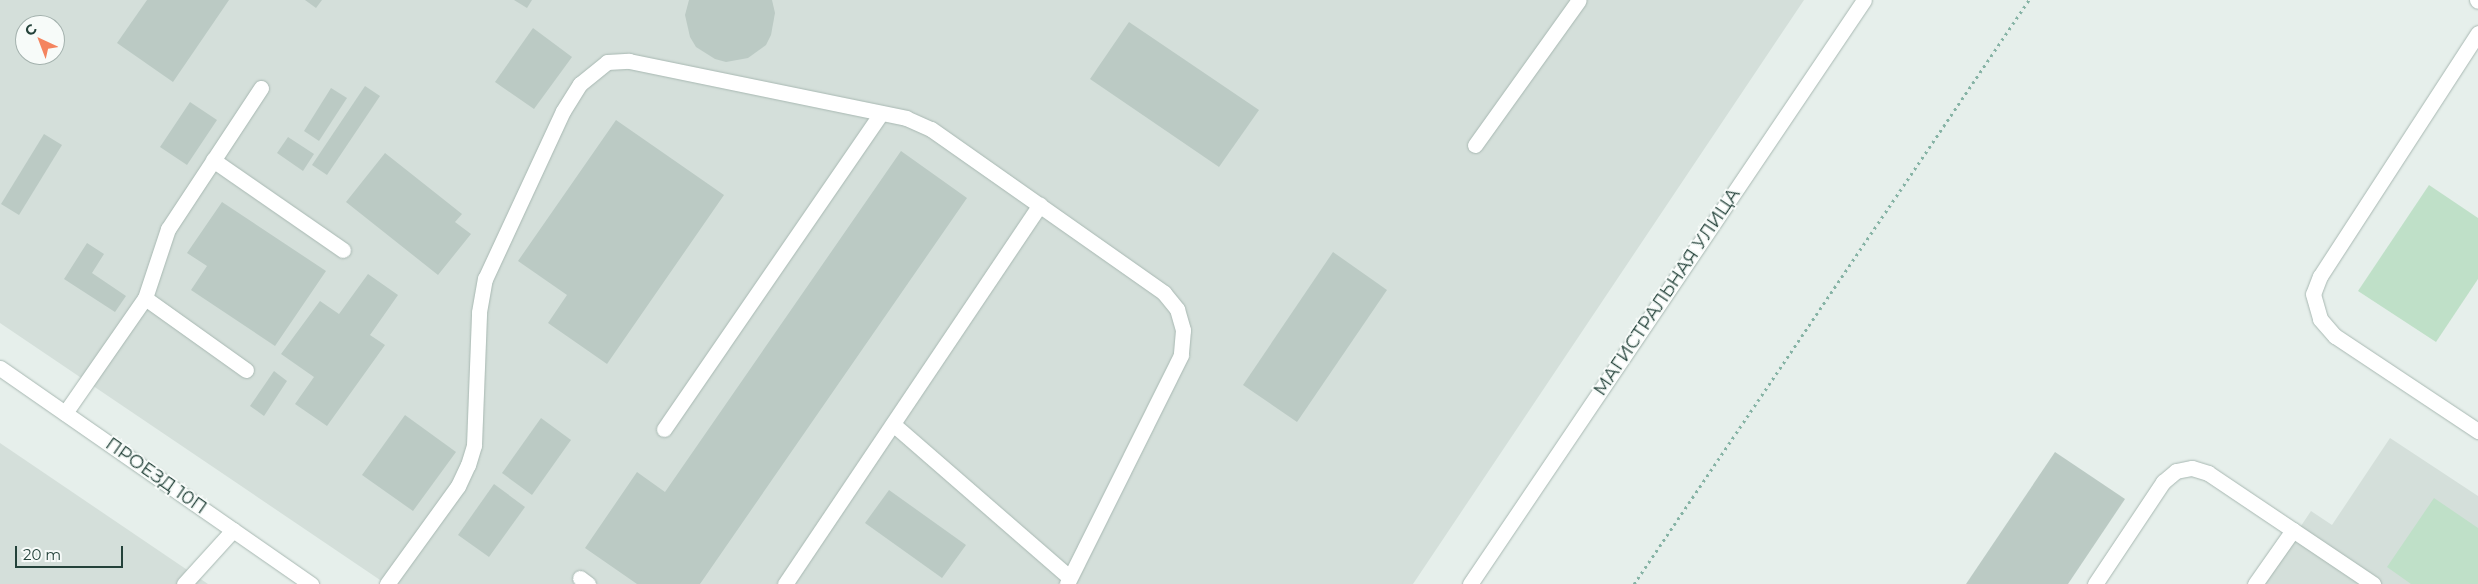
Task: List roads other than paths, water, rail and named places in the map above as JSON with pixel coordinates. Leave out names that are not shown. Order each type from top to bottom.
[{"type":"main road","points":[[1475,145],[1578,0]]},
{"type":"main road","name":"МАГИСТРАЛЬНАЯ УЛИЦА","points":[[1470,584],[1864,0]]},
{"type":"main road","points":[[2478,33],[2320,276],[2314,294],[2320,318],[2335,336],[2478,431]]},
{"type":"main road","points":[[387,584],[458,486],[468,465],[474,446],[478,312],[485,280],[563,111],[580,84],[593,71],[607,62],[629,61],[906,118],[931,129],[1040,205],[1164,293],[1177,309],[1183,330],[1181,355],[1068,581],[893,424]]},
{"type":"main road","points":[[65,413],[145,298],[168,229],[261,88]]},
{"type":"main road","points":[[664,429],[881,113]]},
{"type":"main road","points":[[213,160],[343,250]]},
{"type":"main road","points":[[785,584],[1040,205]]},
{"type":"main road","points":[[145,298],[246,370]]},
{"type":"main road","name":"ПРОЕЗД 10П","points":[[0,368],[311,584]]},
{"type":"main road","points":[[2095,584],[2163,482],[2176,471],[2192,468],[2208,473],[2373,584]]},
{"type":"main road","points":[[184,584],[233,530]]},
{"type":"main road","points":[[2255,584],[2293,530]]}]
